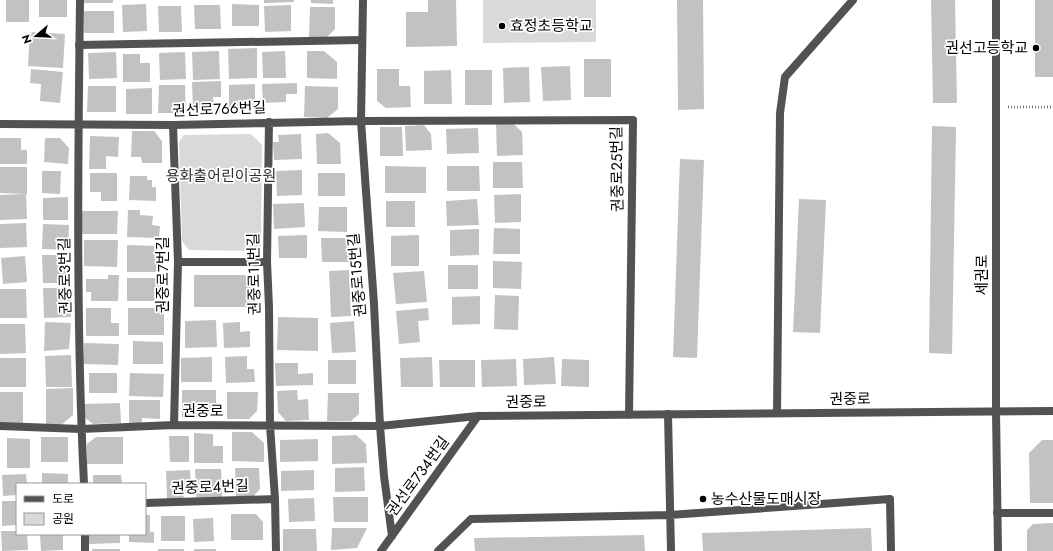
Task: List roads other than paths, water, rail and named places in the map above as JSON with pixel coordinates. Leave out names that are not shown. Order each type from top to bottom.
[{"type":"street","points":[[78,124],[80,0]]},
{"type":"street","name":"권중로15번길","points":[[363,0],[361,121],[374,304],[380,426],[384,476],[392,536]]},
{"type":"street","points":[[777,413],[780,113],[785,77],[853,0]]},
{"type":"street","name":"세권로","points":[[996,0],[996,411],[998,551]]},
{"type":"street","points":[[79,45],[362,40]]},
{"type":"street","name":"권중로25번길","points":[[361,121],[633,120],[629,415]]},
{"type":"street","name":"권선로766번길","points":[[0,124],[173,125],[361,121]]},
{"type":"street","name":"권중로11번길","points":[[269,122],[267,262],[270,425],[275,499],[276,551]]},
{"type":"street","name":"권중로3번길","points":[[78,124],[81,429]]},
{"type":"street","name":"권중로7번길","points":[[173,125],[178,262],[174,425]]},
{"type":"street","points":[[178,262],[267,262]]},
{"type":"street","name":"권중로","points":[[0,426],[81,429],[174,425],[380,426],[478,416],[1053,411]]},
{"type":"street","points":[[668,414],[671,551]]},
{"type":"street","name":"권선로734번길","points":[[381,551],[478,416]]},
{"type":"street","points":[[81,429],[84,483]]},
{"type":"street","name":"권중로4번길","points":[[146,503],[275,499]]},
{"type":"street","points":[[438,551],[471,518],[670,515],[890,499],[891,551]]},
{"type":"street","points":[[997,513],[1053,513]]},
{"type":"street","points":[[85,535],[85,551]]},
{"type":"place","name":"효정초등학교","points":[[502,26]]},
{"type":"place","name":"권선고등학교","points":[[1036,48]]},
{"type":"place","name":"농수산물도매시장","points":[[703,499]]},
{"type":"park label","name":"용화출어린이공원","points":[[221,176]]}]
